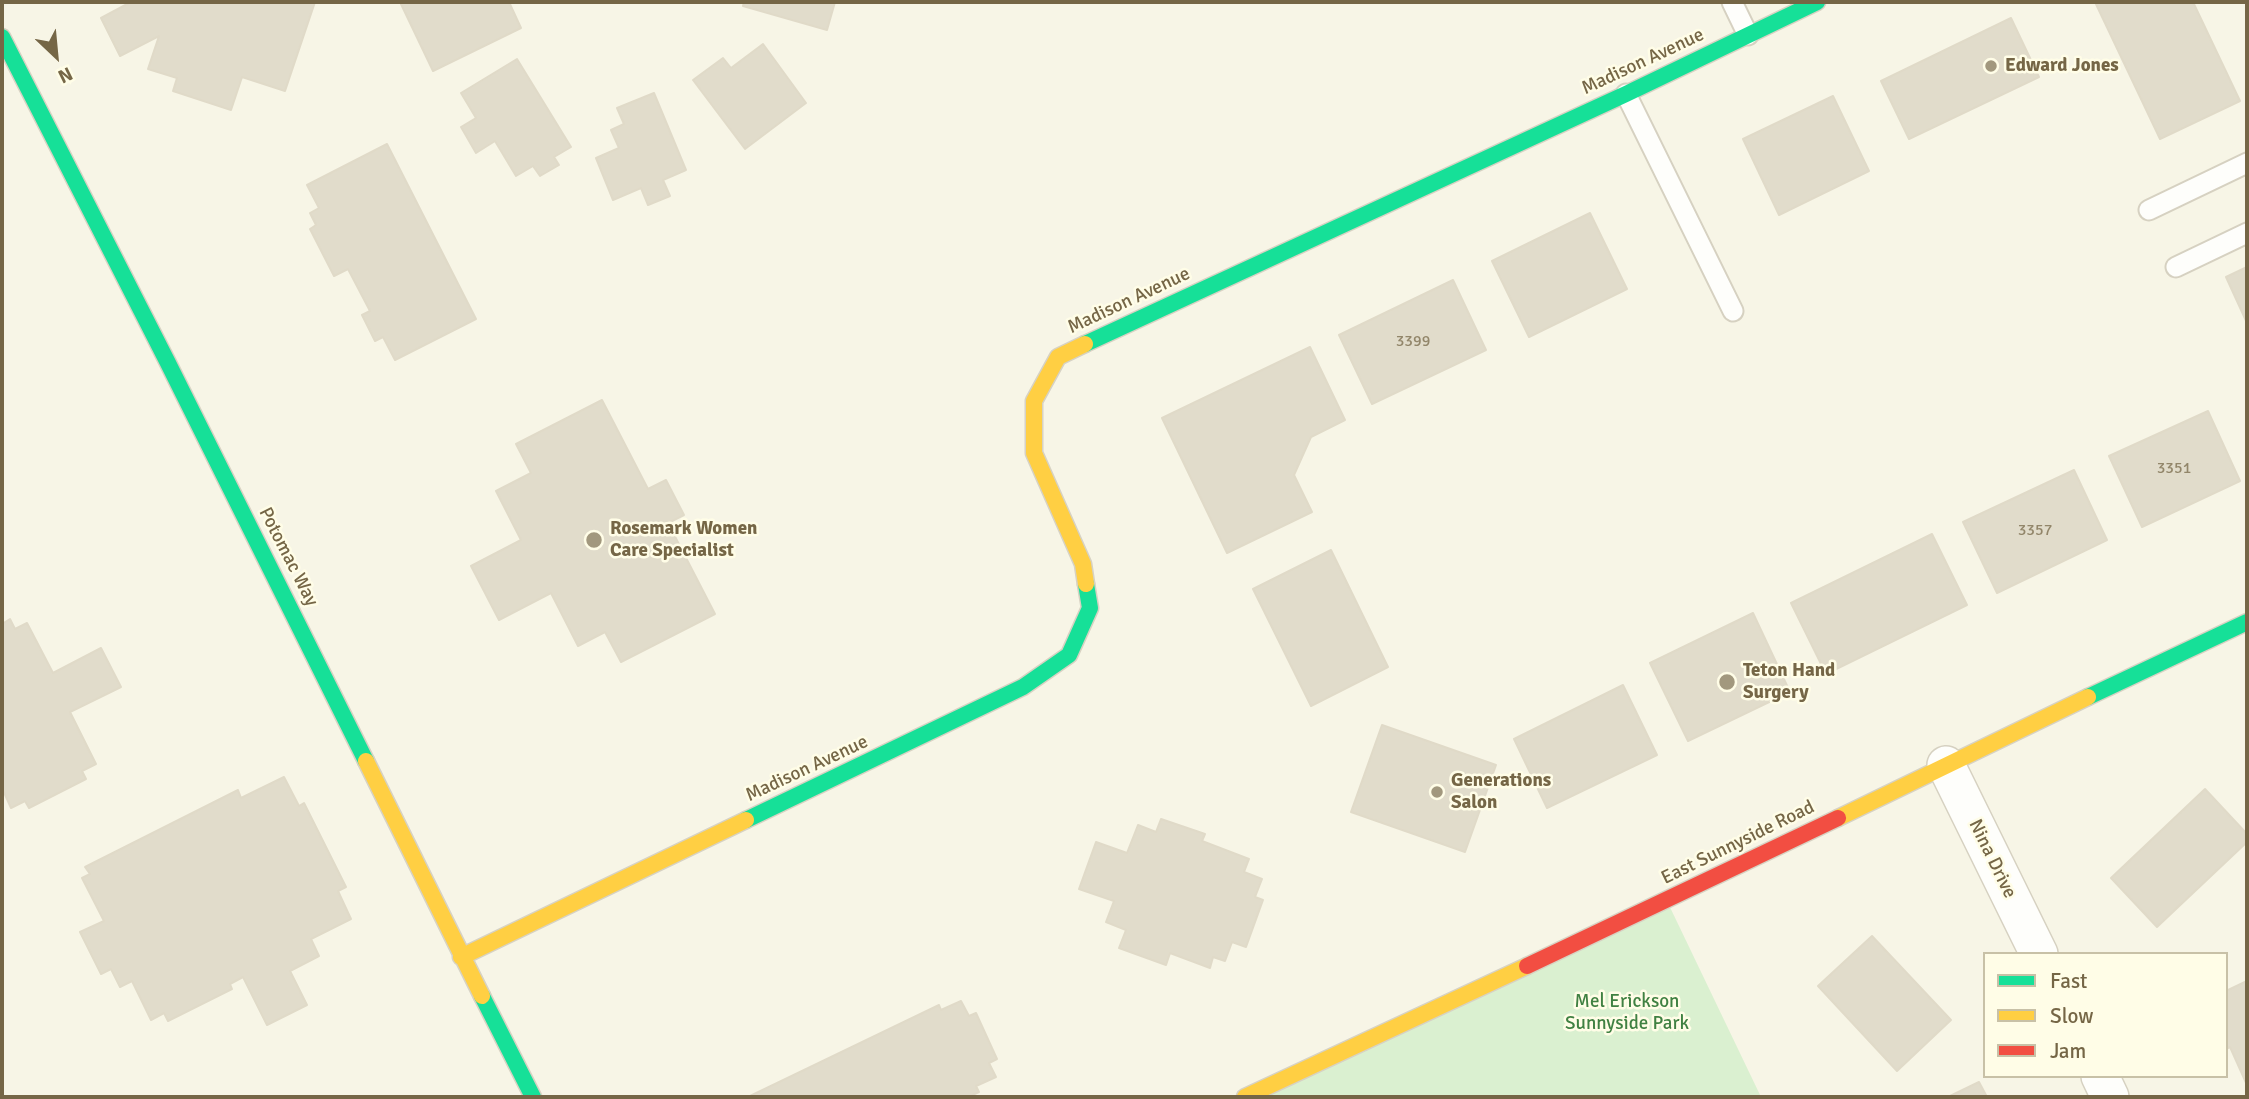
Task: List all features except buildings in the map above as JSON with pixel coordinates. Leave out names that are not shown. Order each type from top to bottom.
[{"type":"street","name":"Madison Avenue","points":[[461,957],[993,702],[1023,687],[1069,655],[1090,608],[1083,564],[1034,453],[1034,401],[1058,357],[1626,94],[1817,2]]},
{"type":"street","name":"Potomac Way","points":[[2,37],[533,1097]]},
{"type":"street","name":"East Sunnyside Road","points":[[1245,1097],[1667,901],[2247,622]]},
{"type":"street","name":"Nina Drive","points":[[1946,765],[2038,952]]},
{"type":"street","points":[[2101,1078],[2110,1097]]},
{"type":"lane","points":[[1732,2],[1748,35]]},
{"type":"lane","points":[[1626,94],[1733,311]]},
{"type":"lane","points":[[2148,210],[2247,163]]},
{"type":"lane","points":[[2176,267],[2247,233]]},
{"type":"green space","name":"Mel Erickson Sunnyside Park","points":[[1667,901],[1761,1097],[1250,1097]]},
{"type":"traffic: fast","points":[[1085,344],[1626,94],[1817,2]]},
{"type":"traffic: fast","points":[[2,37],[366,761]]},
{"type":"traffic: fast","points":[[746,820],[1023,687],[1069,655],[1090,608],[1086,584]]},
{"type":"traffic: fast","points":[[2088,697],[2247,622]]},
{"type":"traffic: fast","points":[[482,996],[533,1097]]},
{"type":"traffic: slow","points":[[1085,344],[1058,357],[1034,401],[1034,453],[1083,564],[1086,584]]},
{"type":"traffic: slow","points":[[1838,818],[2088,697]]},
{"type":"traffic: slow","points":[[366,761],[482,996]]},
{"type":"traffic: slow","points":[[461,957],[746,820]]},
{"type":"traffic: slow","points":[[1245,1097],[1527,966]]},
{"type":"traffic: jam","points":[[1527,966],[1838,818]]},
{"type":"place","name":"Edward Jones","points":[[1991,66]]},
{"type":"place","name":"Rosemark Women Care Specialist","points":[[594,540]]},
{"type":"place","name":"Teton Hand Surgery","points":[[1727,682]]},
{"type":"place","name":"Generations Salon","points":[[1437,792]]}]
